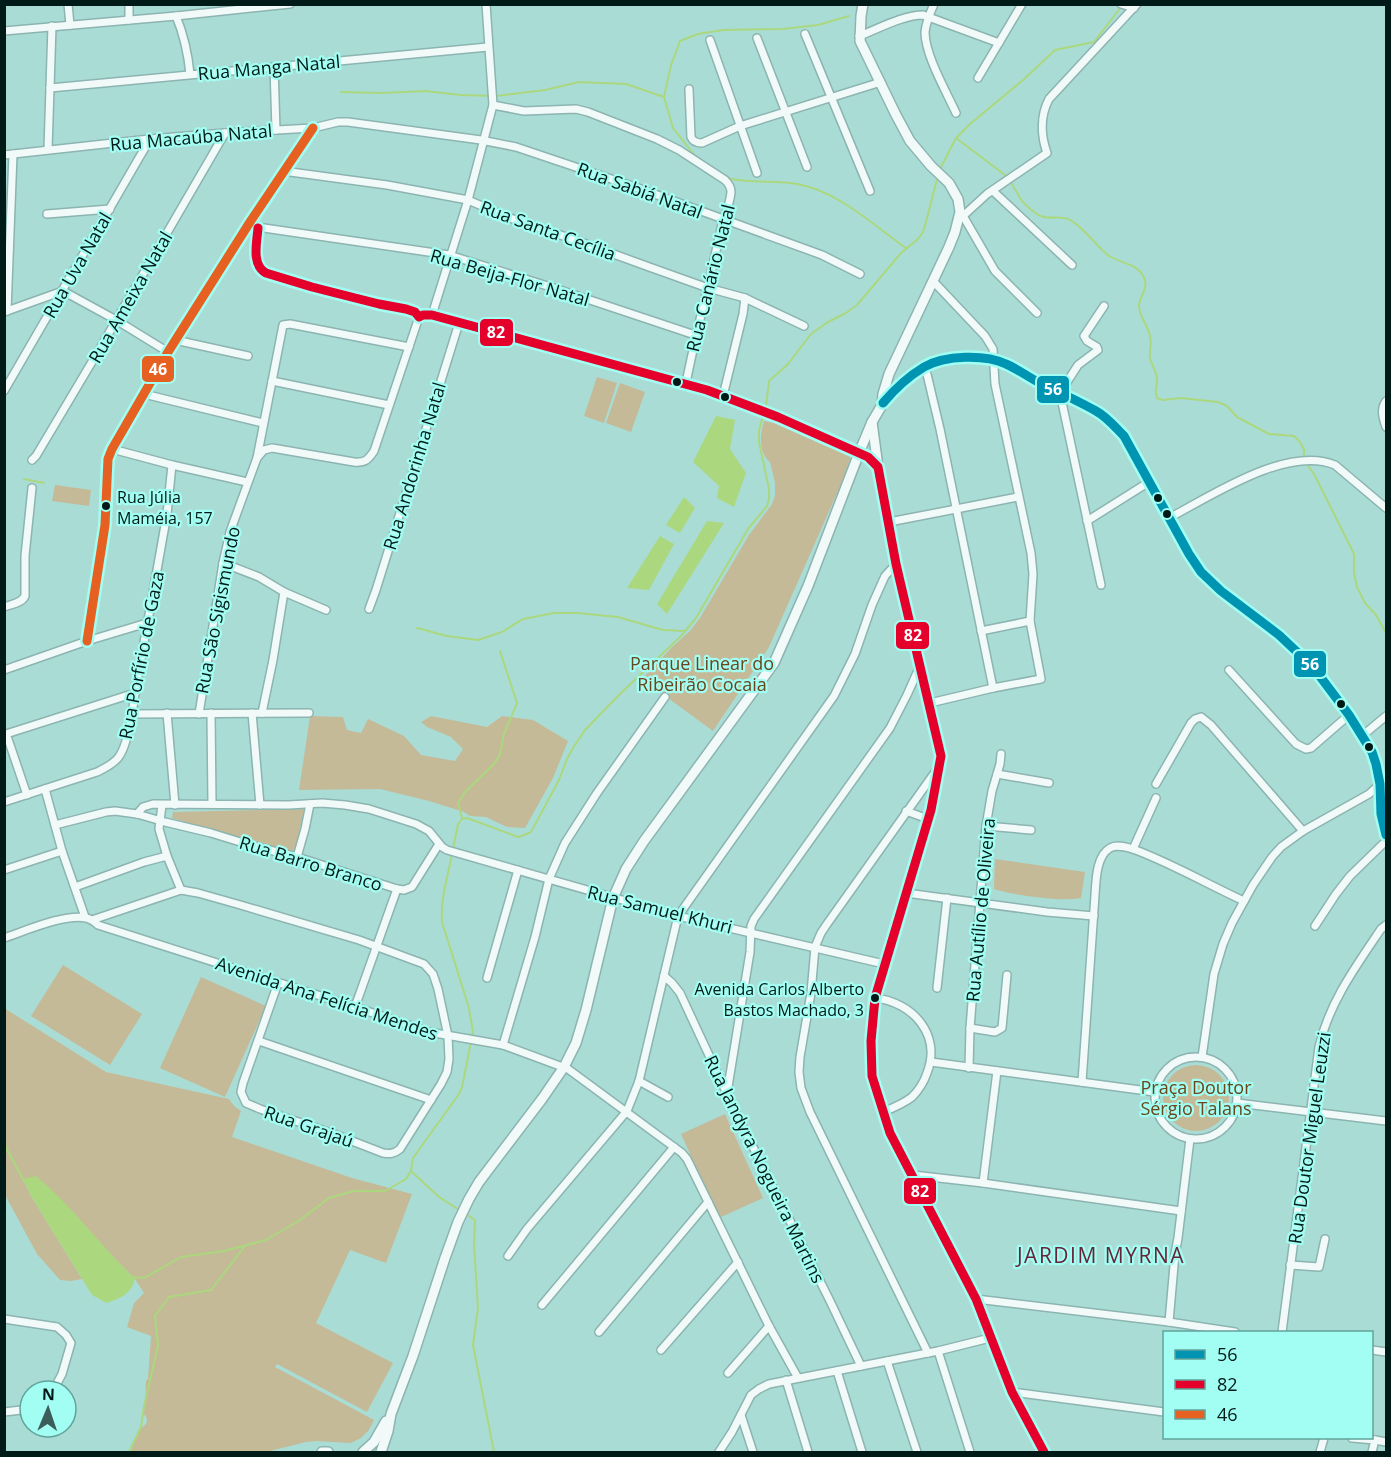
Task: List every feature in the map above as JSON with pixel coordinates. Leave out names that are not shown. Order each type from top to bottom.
[{"type":"main road","points":[[863,4],[860,41],[910,141],[949,183],[955,192],[962,214],[949,247],[889,374],[882,405]]},
{"type":"main road","points":[[362,1452],[375,1442],[391,1414],[462,1213],[479,1182],[564,1067],[576,1042],[613,898],[626,869],[774,663],[808,586],[872,422],[882,405],[895,390],[926,366],[946,360],[970,358],[994,360],[1006,364],[1097,412],[1124,436],[1201,572],[1221,591],[1279,635],[1313,667],[1349,715],[1372,752],[1380,784],[1386,835]]},
{"type":"main road","points":[[872,422],[878,467]]},
{"type":"main road","points":[[381,1452],[391,1414]]},
{"type":"main road","points":[[322,1452],[328,1452]]},
{"type":"street","points":[[68,4],[70,25]]},
{"type":"street","points":[[129,4],[129,20]]},
{"type":"street","points":[[4,31],[290,4]]},
{"type":"street","points":[[432,315],[468,200],[493,101],[486,4]]},
{"type":"street","points":[[934,4],[925,31],[928,52],[956,113]]},
{"type":"street","points":[[978,78],[1022,4]]},
{"type":"street","points":[[1037,313],[995,271],[962,214],[1047,153],[1043,139],[1044,113],[1049,99],[1130,6]]},
{"type":"street","points":[[859,36],[915,15],[928,17],[999,43]]},
{"type":"street","points":[[176,16],[181,27],[190,74]]},
{"type":"street","points":[[48,149],[52,26]]},
{"type":"street","points":[[805,33],[870,191]]},
{"type":"street","points":[[758,38],[807,167]]},
{"type":"street","points":[[710,40],[757,173]]},
{"type":"street","name":"Rua Manga Natal","points":[[50,88],[488,47]]},
{"type":"street","points":[[274,67],[276,130]]},
{"type":"street","points":[[689,89],[691,137],[694,141],[702,143],[740,126],[881,82]]},
{"type":"street","name":"Rua Canário Natal","points":[[493,101],[524,111],[576,109],[588,112],[679,150],[725,180],[729,185],[730,196],[722,220],[686,383]]},
{"type":"street","name":"Rua Macaúba Natal","points":[[4,155],[150,139],[313,128],[338,122],[484,141]]},
{"type":"street","points":[[87,641],[105,525],[107,469],[112,449],[175,340],[313,128]]},
{"type":"street","name":"Rua Ameixa Natal","points":[[32,460],[69,402],[225,133]]},
{"type":"street","name":"Rua Uva Natal","points":[[4,391],[150,139]]},
{"type":"street","name":"Rua Sabiá Natal","points":[[484,141],[526,151],[638,189],[822,255],[860,274]]},
{"type":"street","points":[[13,154],[6,312],[63,291],[168,352]]},
{"type":"street","name":"Rua Santa Cecília","points":[[283,171],[387,185],[468,200],[520,221],[708,288],[745,298],[804,326]]},
{"type":"street","points":[[993,191],[1072,265]]},
{"type":"street","points":[[47,214],[110,209]]},
{"type":"street","name":"Rua Beija-Flor Natal","points":[[250,222],[258,228],[449,255],[696,335]]},
{"type":"street","points":[[258,228],[256,258],[260,270],[291,282],[406,309],[415,312],[419,318]]},
{"type":"street","points":[[930,703],[1041,679],[1030,621],[1031,553],[995,384],[993,349],[985,336],[933,280]]},
{"type":"street","points":[[723,396],[745,298]]},
{"type":"street","points":[[1101,585],[1060,393],[1078,365],[1098,350],[1084,336],[1104,306]]},
{"type":"street","points":[[257,458],[264,450],[272,448],[354,462],[363,463],[368,460],[374,451],[419,318],[423,315],[432,315],[686,383],[778,417],[860,453],[878,467],[896,564],[941,756],[928,819],[875,998],[871,1041],[872,1076],[890,1133],[976,1299],[1012,1392],[1044,1452]]},
{"type":"street","name":"Rua Andorinha Natal","points":[[369,609],[459,323]]},
{"type":"street","name":"Rua São Sigismundo","points":[[199,714],[223,563],[230,532],[257,458],[282,326],[290,324],[409,347]]},
{"type":"street","points":[[175,340],[248,356]]},
{"type":"street","points":[[926,366],[993,688]]},
{"type":"street","points":[[4,377],[15,374]]},
{"type":"street","points":[[272,381],[389,405]]},
{"type":"street","points":[[144,394],[263,423]]},
{"type":"street","points":[[1386,401],[1382,414],[1386,427]]},
{"type":"street","points":[[112,449],[248,482]]},
{"type":"street","points":[[1169,518],[1252,474],[1270,468],[1310,461],[1335,465],[1386,508]]},
{"type":"street","name":"Rua Porfírio de Gaza","points":[[4,802],[97,772],[112,764],[122,752],[133,714],[167,514],[172,465]]},
{"type":"street","points":[[1087,521],[1149,482]]},
{"type":"street","points":[[4,606],[22,600],[25,596],[25,556],[32,488]]},
{"type":"street","points":[[889,522],[1018,497]]},
{"type":"street","points":[[223,563],[326,610]]},
{"type":"street","points":[[508,1256],[527,1229],[627,1111],[639,1081],[678,916],[834,696],[855,654],[885,576],[896,564]]},
{"type":"street","points":[[262,713],[284,592]]},
{"type":"street","points":[[981,631],[1030,621]]},
{"type":"street","points":[[4,670],[147,623]]},
{"type":"street","points":[[130,629],[139,633],[144,642]]},
{"type":"street","points":[[727,1093],[750,952],[751,926],[754,919],[890,728],[920,665]]},
{"type":"street","points":[[1229,670],[1302,748],[1311,748],[1349,715]]},
{"type":"street","points":[[27,795],[5,734],[135,693]]},
{"type":"street","points":[[503,1045],[535,937],[549,879],[565,843],[597,793],[665,697]]},
{"type":"street","points":[[133,714],[309,712]]},
{"type":"street","points":[[168,713],[175,805]]},
{"type":"street","points":[[211,713],[212,804]]},
{"type":"street","points":[[252,713],[260,805]]},
{"type":"street","points":[[1362,736],[1386,716]]},
{"type":"street","points":[[1156,784],[1191,723],[1201,717],[1211,725],[1303,831]]},
{"type":"street","name":"Rua Autílio de Oliveira","points":[[969,1068],[970,1028],[987,826],[1001,754]]},
{"type":"street","points":[[928,1353],[810,1112],[801,1088],[799,1072],[811,993],[815,947],[821,933],[940,766]]},
{"type":"street","points":[[997,774],[1049,783]]},
{"type":"street","points":[[1202,1057],[1214,974],[1223,944],[1244,901],[1272,857],[1281,846],[1303,831],[1370,794],[1380,784]]},
{"type":"street","points":[[45,789],[62,851],[89,919]]},
{"type":"street","points":[[1370,794],[1380,798]]},
{"type":"street","points":[[1133,849],[1156,798]]},
{"type":"street","points":[[297,857],[310,804]]},
{"type":"street","name":"Rua Samuel Khuri","points":[[137,814],[140,809],[148,805],[310,804],[345,805],[369,809],[416,824],[429,831],[447,850],[678,916],[884,964]]},
{"type":"street","points":[[162,805],[159,829],[181,890]]},
{"type":"street","points":[[906,811],[928,819]]},
{"type":"street","points":[[55,825],[106,812],[137,814]]},
{"type":"street","name":"Rua Barro Branco","points":[[137,814],[297,857],[404,890],[412,887],[439,844]]},
{"type":"street","points":[[987,826],[1031,830]]},
{"type":"street","points":[[1315,926],[1350,876],[1386,841]]},
{"type":"street","points":[[1082,1083],[1097,874],[1101,859],[1108,849],[1120,846],[1133,849],[1244,901]]},
{"type":"street","points":[[4,870],[62,851]]},
{"type":"street","points":[[75,887],[167,855]]},
{"type":"street","points":[[487,978],[518,870]]},
{"type":"street","points":[[355,1007],[397,889]]},
{"type":"street","points":[[4,938],[69,917],[89,919],[181,890],[198,893],[377,946],[424,964],[433,974],[443,1010],[450,1059],[447,1072],[431,1100],[259,1041]]},
{"type":"street","points":[[906,893],[1094,916]]},
{"type":"street","points":[[937,988],[947,898]]},
{"type":"street","name":"Avenida Ana Felícia Mendes","points":[[89,919],[98,925],[429,1032],[503,1045],[568,1069],[627,1111],[687,1159],[769,1326],[798,1378]]},
{"type":"street","name":"Rua Doutor Miguel Leuzzi","points":[[1282,1331],[1319,1047],[1327,1019],[1346,980],[1386,925]]},
{"type":"street","points":[[970,1028],[994,1032],[1002,1028],[1007,975]]},
{"type":"street","name":"Rua Jandyra Nogueira Martins","points":[[664,976],[680,993],[735,1111],[861,1366]]},
{"type":"street","name":"Rua Grajaú","points":[[278,983],[241,1092],[246,1103],[390,1154],[400,1149],[431,1100]]},
{"type":"street","points":[[875,998],[885,999],[904,1007],[919,1021],[929,1039],[931,1049],[931,1062],[925,1079],[912,1096],[883,1112]]},
{"type":"street","points":[[1202,1057],[1215,1062],[1231,1076],[1236,1089],[1237,1103],[1232,1117],[1224,1128],[1212,1136],[1190,1139],[1173,1133],[1164,1125],[1156,1110],[1155,1092],[1159,1078],[1168,1067],[1180,1060],[1202,1057]]},
{"type":"street","points":[[931,1062],[1155,1092]]},
{"type":"street","points":[[983,1183],[997,1071]]},
{"type":"street","points":[[639,1081],[668,1097]]},
{"type":"street","points":[[1237,1103],[1386,1121]]},
{"type":"street","points":[[1169,1322],[1190,1139]]},
{"type":"street","points":[[542,1305],[674,1148]]},
{"type":"street","points":[[913,1175],[1181,1211]]},
{"type":"street","points":[[599,1332],[708,1202]]},
{"type":"street","points":[[1290,1265],[1319,1267],[1325,1239]]},
{"type":"street","points":[[661,1350],[738,1262]]},
{"type":"street","points":[[976,1299],[1228,1331]]},
{"type":"street","points":[[4,1319],[57,1327],[66,1335],[70,1343],[59,1379]]},
{"type":"street","points":[[728,1373],[769,1326]]},
{"type":"street","points":[[719,1452],[751,1395],[769,1384],[938,1351],[990,1338]]},
{"type":"street","points":[[938,1351],[970,1452]]},
{"type":"street","points":[[887,1361],[916,1452]]},
{"type":"street","points":[[837,1371],[862,1452]]},
{"type":"street","points":[[786,1380],[808,1452]]},
{"type":"street","points":[[1012,1392],[1163,1412]]},
{"type":"street","points":[[741,1415],[753,1452]]},
{"type":"street","points":[[1367,1439],[1386,1442]]},
{"type":"street","points":[[1372,1452],[1375,1440]]},
{"type":"green space","points":[[597,377],[617,383],[604,423],[584,416]]},
{"type":"green space","points":[[620,383],[645,392],[631,432],[606,423]]},
{"type":"green space","name":"Parque Linear do Ribeirão Cocaia","points":[[764,421],[774,423],[851,456],[842,482],[769,647],[713,731],[642,679],[700,618],[749,535],[772,504],[775,496],[775,483],[770,462],[763,453],[761,443]]},
{"type":"green space","points":[[55,485],[91,490],[89,506],[52,501]]},
{"type":"green space","points":[[310,716],[343,717],[347,730],[361,733],[368,719],[404,736],[421,755],[455,761],[463,749],[451,737],[421,722],[431,716],[487,727],[502,716],[533,720],[568,741],[553,778],[525,828],[507,827],[486,817],[470,816],[429,801],[380,789],[299,790]]},
{"type":"green space","points":[[304,809],[295,854],[172,818],[173,812]]},
{"type":"green space","points":[[995,859],[1085,872],[1081,898],[1038,897],[994,889]]},
{"type":"green space","points":[[63,965],[142,1014],[110,1065],[31,1016]]},
{"type":"green space","points":[[201,977],[266,1006],[225,1097],[160,1068]]},
{"type":"green space","points":[[4,1008],[106,1072],[229,1099],[241,1111],[232,1137],[352,1178],[412,1194],[386,1263],[350,1250],[316,1323],[393,1363],[367,1412],[277,1364],[275,1367],[374,1420],[369,1430],[361,1438],[351,1443],[306,1442],[266,1452],[131,1452],[137,1434],[147,1422],[143,1414],[151,1336],[127,1327],[134,1303],[144,1293],[135,1279],[111,1255],[23,1179],[82,1279],[60,1280],[37,1254],[5,1195]]},
{"type":"green space","name":"Praça Doutor Sérgio Talans","points":[[1196,1065],[1208,1068],[1219,1075],[1226,1086],[1229,1098],[1226,1110],[1219,1121],[1208,1128],[1196,1131],[1184,1128],[1173,1121],[1166,1110],[1163,1098],[1166,1086],[1173,1075],[1184,1068]]},
{"type":"green space","points":[[725,1114],[763,1198],[719,1218],[681,1134]]},
{"type":"shaded area","points":[[716,416],[735,420],[730,449],[746,473],[734,507],[717,498],[719,486],[693,462]]},
{"type":"shaded area","points":[[684,497],[695,508],[680,533],[666,525]]},
{"type":"shaded area","points":[[707,521],[724,523],[667,614],[657,604]]},
{"type":"shaded area","points":[[660,536],[674,544],[649,590],[627,588]]},
{"type":"shaded area","points":[[36,1176],[135,1279],[131,1289],[125,1295],[107,1303],[92,1295],[31,1196],[23,1179]]},
{"type":"waterway","points":[[940,169],[956,138],[970,124],[1055,50],[1094,42],[1121,7]]},
{"type":"waterway","points":[[696,157],[673,128],[664,97],[671,65],[680,41],[698,34],[723,30],[782,29],[818,25],[849,16]]},
{"type":"waterway","points":[[341,92],[425,91],[496,96],[545,90],[579,82],[626,84],[664,97]]},
{"type":"waterway","points":[[956,138],[1005,175]]},
{"type":"waterway","points":[[453,849],[458,824],[462,819],[467,818],[518,837],[531,832],[559,780],[567,759],[585,730],[681,636],[696,618],[748,529],[767,506],[769,489],[759,442],[759,430],[766,406],[769,381],[788,364],[811,334],[857,305],[901,253],[918,239],[923,232],[938,175]]},
{"type":"waterway","points":[[728,178],[797,184],[826,193],[855,210],[907,249]]},
{"type":"waterway","points":[[1011,183],[1022,200],[1035,212],[1044,217],[1073,221],[1109,256],[1134,267],[1142,274],[1146,283],[1139,310],[1150,336],[1150,358],[1157,377],[1157,398],[1218,402],[1227,406],[1237,417],[1269,434],[1294,436],[1300,442],[1304,450],[1304,459],[1315,476],[1354,554],[1357,587],[1386,633]]},
{"type":"waterway","points":[[24,479],[44,483]]},
{"type":"waterway","points":[[417,628],[447,636],[478,640],[502,632],[523,619],[554,613],[577,613],[618,617],[663,630],[684,631]]},
{"type":"waterway","points":[[462,818],[458,803],[465,792],[494,764],[500,755],[504,734],[517,703],[500,651]]},
{"type":"waterway","points":[[132,1277],[144,1278],[181,1257],[224,1251],[266,1240],[300,1220],[329,1198],[354,1191],[385,1191],[406,1179],[411,1171],[413,1158],[459,1094],[473,1032],[469,1008],[442,922],[443,897],[452,854]]},
{"type":"waterway","points":[[4,1144],[24,1181]]},
{"type":"waterway","points":[[412,1172],[439,1197],[461,1211]]},
{"type":"waterway","points":[[466,1214],[475,1220],[474,1245],[478,1308],[473,1345],[494,1452]]},
{"type":"waterway","points":[[129,1452],[141,1427],[158,1346],[155,1316],[169,1297],[211,1290],[245,1246]]},
{"type":"transit line","name":"46","points":[[87,641],[105,525],[108,459],[112,449],[168,352],[250,222],[313,128]]},
{"type":"transit line","name":"82","points":[[258,228],[256,246],[258,265],[266,273],[312,287],[406,309],[415,312],[419,317],[432,315],[707,390],[778,417],[868,457],[878,467],[896,564],[941,756],[931,810],[875,998],[871,1041],[872,1076],[890,1133],[976,1299],[1012,1392],[1044,1452]]},
{"type":"transit line","name":"56","points":[[883,403],[924,367],[943,360],[976,357],[1011,366],[1041,384],[1100,413],[1107,419],[1124,436],[1201,572],[1221,591],[1279,635],[1313,667],[1349,715],[1372,752],[1376,764],[1380,784],[1381,814],[1386,835]]},
{"type":"place","name":"Rua Júlia Maméia, 157","points":[[106,506]]},
{"type":"place","name":"Avenida Carlos Alberto Bastos Machado, 3","points":[[875,998]]},
{"type":"district","name":"JARDIM MYRNA","points":[[1101,1255]]}]
